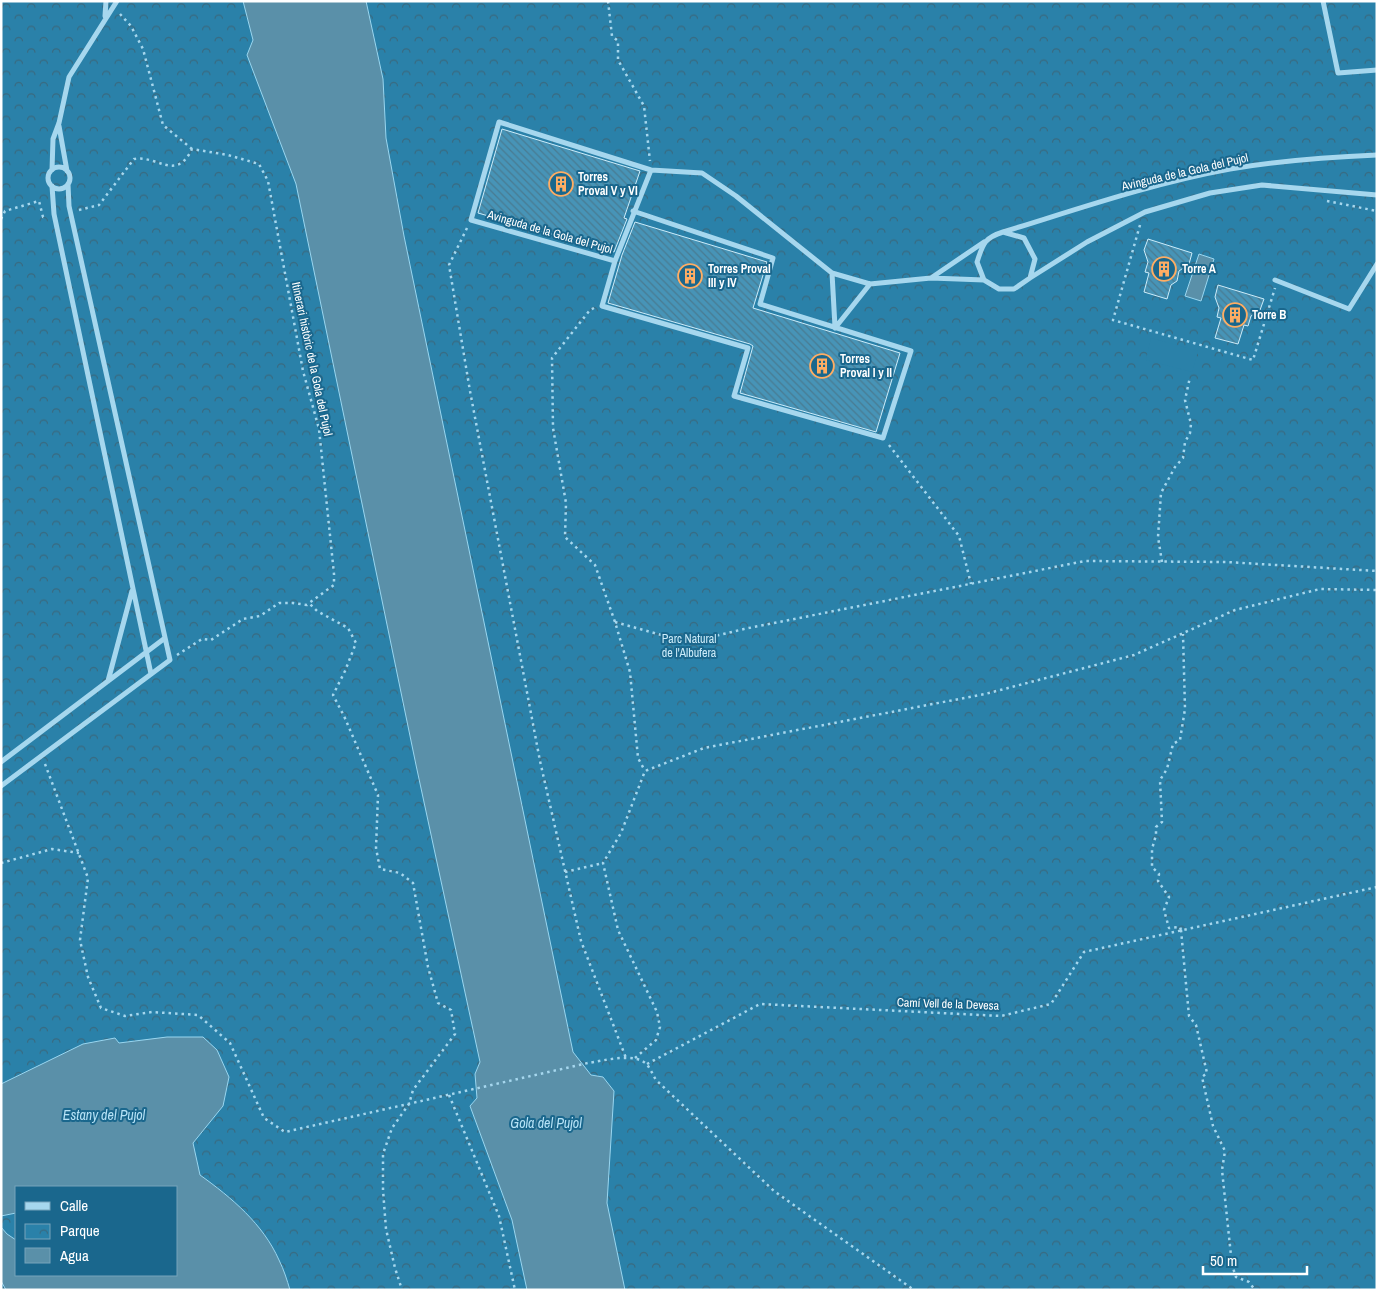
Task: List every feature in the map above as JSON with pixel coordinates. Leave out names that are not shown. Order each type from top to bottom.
[{"type":"street","points":[[105,18],[106,1]]},
{"type":"street","points":[[117,1],[69,77],[59,123],[53,140],[52,170],[48,177],[52,186],[54,214],[151,674]]},
{"type":"street","points":[[1324,1],[1338,73],[1377,70]]},
{"type":"street","name":"Avinguda de la Gola del Pujol","points":[[602,306],[615,261],[472,220],[499,122],[651,170],[702,173],[736,196],[832,273],[870,284],[931,278],[984,280]]},
{"type":"street","points":[[1,786],[170,660],[70,212],[68,184],[70,177],[67,171],[59,123]]},
{"type":"street","name":"Avinguda de la Gola del Pujol","points":[[1003,232],[1143,190],[1229,170],[1330,157],[1377,155]]},
{"type":"street","points":[[52,170],[61,168],[67,171]]},
{"type":"street","points":[[615,261],[633,211],[651,170]]},
{"type":"street","points":[[52,186],[62,188],[68,184]]},
{"type":"street","points":[[1030,278],[1035,259],[1024,238],[1003,232],[992,235],[984,242],[977,262],[984,280],[999,289],[1014,289],[1087,242],[1145,212],[1210,193],[1262,184],[1377,195]]},
{"type":"street","points":[[602,306],[748,348],[734,396],[884,438],[911,351],[760,304],[773,258],[633,211]]},
{"type":"street","name":"Avinguda de la Gola del Pujol","points":[[931,278],[984,242]]},
{"type":"street","points":[[1276,282],[1349,309],[1377,264]]},
{"type":"street","points":[[832,273],[836,328]]},
{"type":"street","points":[[836,328],[870,284]]},
{"type":"street","points":[[108,681],[132,588]]},
{"type":"street","points":[[1,762],[166,638]]},
{"type":"path","points":[[608,1],[612,36],[618,41],[618,60],[644,106],[651,170]]},
{"type":"path","points":[[70,212],[99,205],[134,159],[143,158],[168,167],[186,160],[192,149],[163,125],[143,49],[131,26],[117,11]]},
{"type":"path","name":"Itinerari històric de la Gola del Pujol","points":[[192,149],[228,155],[259,164],[268,181],[303,371],[319,429],[334,574],[334,585],[309,603]]},
{"type":"path","points":[[1,219],[5,211],[39,201],[43,217],[54,214]]},
{"type":"path","points":[[1142,219],[1112,320],[1253,360],[1276,282]]},
{"type":"path","points":[[472,220],[449,265],[470,391],[538,751],[581,941],[626,1058]]},
{"type":"path","points":[[602,306],[590,310],[552,358],[553,428],[566,503],[565,537],[595,565],[615,622],[630,672],[638,758],[645,771]]},
{"type":"path","points":[[1162,562],[1158,537],[1161,493],[1176,467],[1184,458],[1191,424],[1185,400],[1190,377]]},
{"type":"path","points":[[884,438],[959,536],[971,584]]},
{"type":"path","points":[[615,622],[665,636],[711,637],[1086,562],[1226,562],[1377,570]]},
{"type":"path","points":[[634,1058],[656,1040],[660,1027],[657,1012],[618,930],[603,863],[621,833],[645,771],[704,748],[985,694],[1134,656],[1235,610],[1320,590],[1377,590]]},
{"type":"path","points":[[170,660],[202,639],[211,640],[243,619],[260,616],[279,603],[292,602],[307,605],[309,603],[317,611],[348,628],[356,643],[333,695],[378,795],[376,848],[380,869],[400,873],[413,883],[428,967],[438,1003],[451,1010],[455,1034],[413,1090],[409,1104],[392,1128],[383,1154],[386,1229],[402,1290]]},
{"type":"path","points":[[1183,633],[1186,709],[1180,740],[1173,744],[1167,769],[1160,780],[1162,822],[1156,827],[1152,849],[1152,867],[1159,874],[1158,881],[1169,898],[1164,910],[1169,928],[1180,927],[1181,930],[1189,1016],[1196,1025],[1207,1073],[1202,1077],[1213,1126],[1225,1151],[1222,1170],[1232,1265],[1236,1277],[1249,1282],[1254,1290]]},
{"type":"path","points":[[42,756],[88,878],[80,940],[88,977],[101,1008],[125,1016],[152,1012],[198,1015],[230,1043],[264,1118],[285,1132],[588,1063],[634,1058],[647,1064],[656,1080],[774,1191],[914,1290]]},
{"type":"path","points":[[1,863],[52,849],[79,853]]},
{"type":"path","points":[[565,872],[603,863]]},
{"type":"path","name":"Camí Vell de la Devesa","points":[[647,1064],[760,1004],[1001,1016],[1051,1004],[1084,952],[1377,887]]},
{"type":"path","points":[[449,1095],[499,1216],[515,1290]]},
{"type":"green space","name":"Parc Natural de l'Albufera","points":[[1,1],[1377,1],[1377,1290],[1,1290]]},
{"type":"green space","points":[[1151,338],[1198,351],[1192,372],[1146,360]]},
{"type":"water","name":"Gola del Pujol","points":[[243,1],[366,1],[383,79],[386,138],[404,236],[573,1052],[591,1075],[603,1077],[614,1091],[607,1203],[625,1290],[527,1290],[512,1220],[470,1106],[477,1098],[475,1074],[480,1062],[416,765],[296,184],[247,55],[253,40]]},
{"type":"water","points":[[1199,254],[1214,259],[1201,301],[1185,296]]},
{"type":"water","name":"Estany del Pujol","points":[[167,1037],[203,1037],[217,1050],[229,1077],[223,1106],[193,1143],[200,1175],[224,1193],[255,1223],[272,1247],[281,1264],[290,1290],[6,1290],[1,1281],[1,1227],[15,1239],[15,1276],[178,1276],[178,1186],[15,1186],[15,1213],[1,1216],[1,1084],[83,1044],[115,1038],[119,1043]]},
{"type":"building","name":"Torres Proval V y VI","points":[[502,129],[640,171],[624,218],[627,219],[614,252],[478,213]]},
{"type":"building","points":[[635,222],[767,262],[753,308],[900,353],[876,432],[740,393],[753,346],[750,344],[608,303],[622,255]]},
{"type":"building","name":"Torre A","points":[[1148,239],[1192,253],[1189,264],[1179,271],[1177,281],[1171,285],[1167,299],[1144,292],[1149,273],[1145,272],[1148,262],[1144,250]]},
{"type":"building","name":"Torre B","points":[[1218,285],[1264,299],[1260,310],[1251,316],[1248,326],[1244,325],[1238,344],[1215,338],[1221,318],[1217,317],[1219,308],[1215,297]]},
{"type":"place","name":"Torres Proval V y VI","points":[[561,184]]},
{"type":"place","name":"Torre A","points":[[1164,269]]},
{"type":"place","name":"Torres Proval III y IV","points":[[690,276]]},
{"type":"place","name":"Torre B","points":[[1235,315]]},
{"type":"place","name":"Torres Proval I y II","points":[[822,366]]}]
